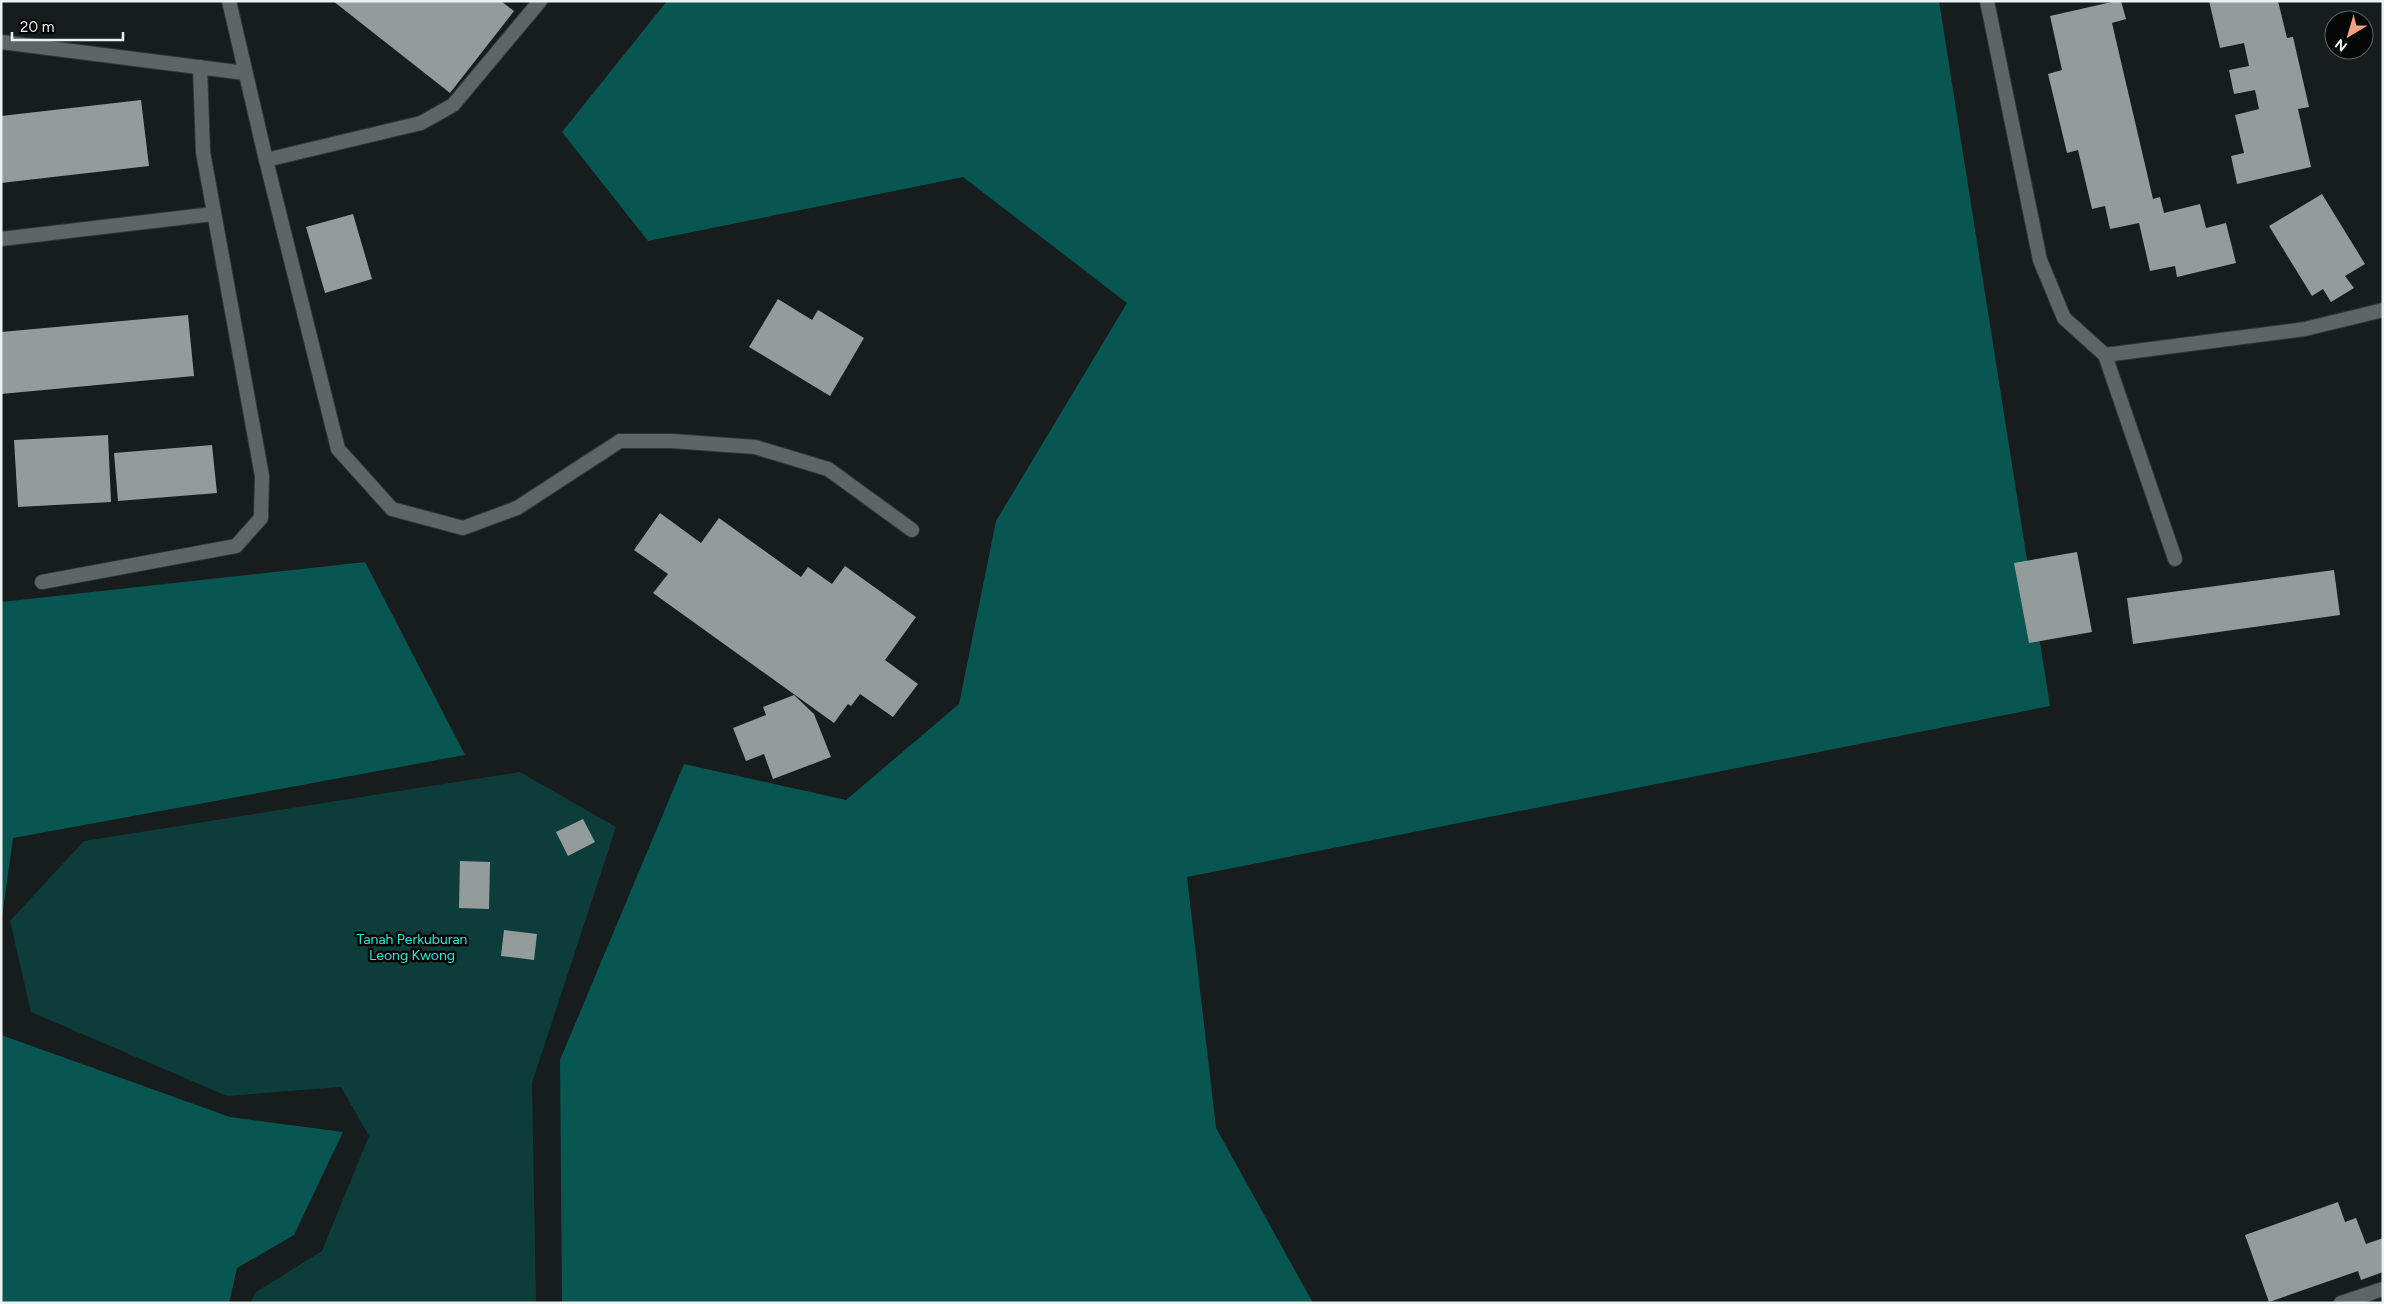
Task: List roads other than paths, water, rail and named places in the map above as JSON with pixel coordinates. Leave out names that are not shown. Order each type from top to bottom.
[{"type":"street","points":[[229,1],[266,160],[338,449],[392,509],[463,528],[517,508],[620,441],[672,441],[755,446],[828,469],[912,530]]},
{"type":"street","points":[[266,160],[421,123],[453,104],[540,1]]},
{"type":"street","points":[[1987,1],[2040,260],[2064,318],[2105,354],[2176,559]]},
{"type":"street","points":[[1,42],[245,73]]},
{"type":"street","points":[[42,582],[236,546],[261,518],[262,476],[203,152],[200,67]]},
{"type":"street","points":[[1,239],[213,214]]},
{"type":"street","points":[[2105,354],[2305,329],[2383,310]]},
{"type":"street","points":[[2341,1303],[2383,1289]]},
{"type":"park label","name":"Tanah Perkuburan Leong Kwong","points":[[412,948]]}]
